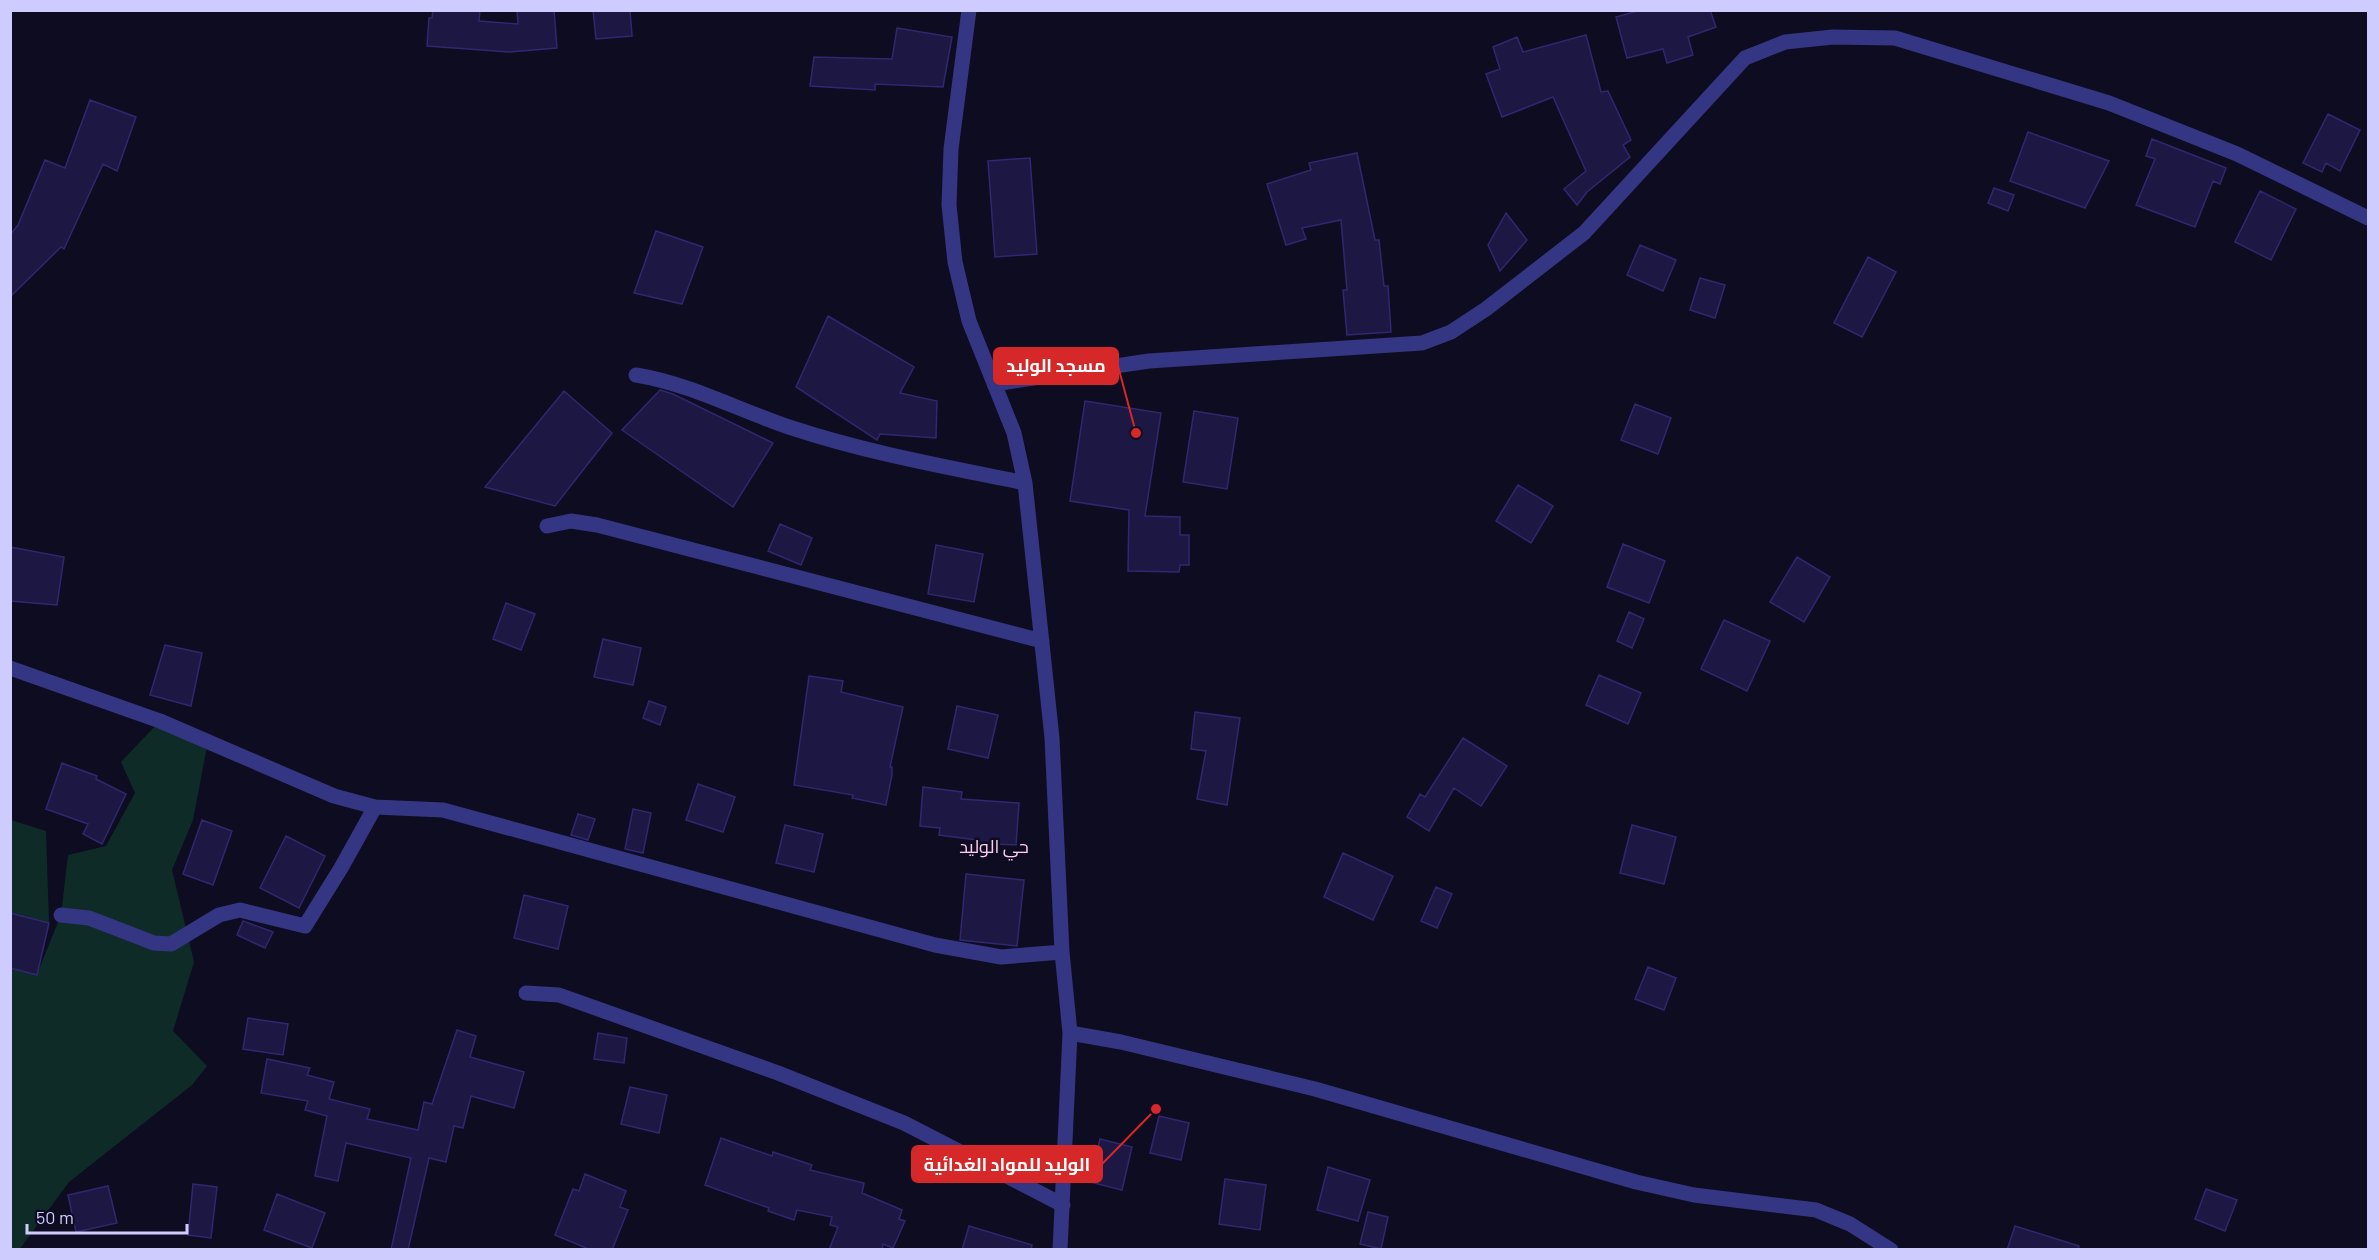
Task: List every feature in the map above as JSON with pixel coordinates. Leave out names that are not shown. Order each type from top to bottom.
[{"type":"street","points":[[969,10],[951,149],[950,205],[955,262],[969,321],[1014,433],[1025,483],[1052,738],[1062,952],[1070,1033],[1064,1118],[1060,1250]]},
{"type":"street","points":[[994,384],[1149,360],[1422,343],[1451,332],[1486,309],[1584,233],[1745,58],[1794,41],[1833,37],[1895,38],[2109,103],[2237,154],[2368,218]]},
{"type":"street","points":[[636,375],[688,387],[790,428],[844,445],[1025,483]]},
{"type":"street","points":[[547,526],[571,521],[597,525],[1041,641]]},
{"type":"street","points":[[10,668],[160,721],[334,796],[375,807],[443,810],[935,945],[1001,957],[1062,952]]},
{"type":"street","points":[[61,915],[89,918],[154,943],[171,944],[219,915],[240,910],[304,926],[341,868],[375,807]]},
{"type":"street","points":[[526,993],[560,995],[799,1081],[904,1123],[1063,1205]]},
{"type":"street","points":[[1070,1033],[1121,1042],[1315,1089],[1636,1182],[1694,1195],[1816,1210],[1850,1224],[1891,1250]]},
{"type":"green space","points":[[160,721],[208,741],[193,820],[172,870],[194,962],[173,1031],[207,1066],[192,1085],[69,1182],[19,1250],[10,1249],[10,968],[37,974],[61,915],[68,855],[106,846],[135,793],[121,762]]},
{"type":"green space","points":[[11,820],[46,831],[49,923],[11,913]]},
{"type":"building","points":[[433,10],[480,10],[479,21],[518,24],[517,10],[554,10],[557,48],[509,52],[427,46],[429,18],[432,18]]},
{"type":"building","points":[[593,10],[630,10],[632,36],[596,39]]},
{"type":"building","points":[[1641,10],[1710,10],[1716,27],[1688,37],[1693,55],[1667,63],[1663,49],[1627,58],[1616,17]]},
{"type":"building","points":[[897,28],[952,37],[943,87],[875,84],[875,90],[810,86],[814,57],[892,59]]},
{"type":"building","points":[[1586,35],[1601,92],[1608,91],[1631,140],[1623,145],[1630,157],[1587,192],[1577,205],[1564,189],[1586,171],[1553,97],[1502,117],[1486,74],[1500,69],[1493,47],[1517,37],[1523,52]]},
{"type":"building","points":[[90,100],[136,117],[117,171],[103,164],[64,249],[61,247],[10,297],[10,235],[18,225],[45,160],[65,168]]},
{"type":"building","points":[[2328,114],[2360,130],[2340,171],[2326,163],[2322,172],[2303,163]]},
{"type":"building","points":[[2028,132],[2109,161],[2085,208],[2010,181]]},
{"type":"building","points":[[2152,139],[2226,168],[2220,184],[2213,181],[2195,227],[2136,205],[2155,159],[2146,156]]},
{"type":"building","points":[[1357,153],[1375,240],[1379,240],[1384,286],[1388,286],[1391,332],[1347,335],[1343,290],[1347,290],[1341,220],[1302,228],[1306,239],[1286,245],[1267,184],[1311,170],[1309,163]]},
{"type":"building","points":[[1030,158],[1037,254],[995,257],[988,161]]},
{"type":"building","points":[[1994,188],[2014,195],[2008,211],[1988,203]]},
{"type":"building","points":[[2260,191],[2296,209],[2271,260],[2235,242]]},
{"type":"building","points":[[1506,213],[1527,240],[1500,271],[1488,245]]},
{"type":"building","points":[[656,231],[703,247],[682,304],[634,293]]},
{"type":"building","points":[[1640,245],[1676,260],[1663,291],[1627,275]]},
{"type":"building","points":[[1868,257],[1896,272],[1862,337],[1834,323]]},
{"type":"building","points":[[1700,278],[1725,285],[1715,318],[1690,310]]},
{"type":"building","points":[[828,316],[914,367],[900,393],[937,401],[936,438],[880,434],[877,440],[796,387]]},
{"type":"building","points":[[660,390],[673,394],[773,443],[733,507],[622,430]]},
{"type":"building","points":[[564,391],[612,433],[555,506],[485,487]]},
{"type":"building","points":[[1085,401],[1161,413],[1145,516],[1180,517],[1180,535],[1189,535],[1189,565],[1180,565],[1179,572],[1128,571],[1129,510],[1070,501]]},
{"type":"building","points":[[1635,404],[1671,418],[1658,454],[1621,440]]},
{"type":"building","points":[[1194,411],[1238,418],[1227,489],[1183,482]]},
{"type":"building","points":[[1518,485],[1553,506],[1531,543],[1496,521]]},
{"type":"building","points":[[780,524],[812,538],[801,565],[768,551]]},
{"type":"building","points":[[1623,544],[1665,561],[1649,603],[1607,587]]},
{"type":"building","points":[[936,545],[983,554],[974,602],[928,594]]},
{"type":"building","points":[[10,547],[64,557],[57,605],[10,601]]},
{"type":"building","points":[[1797,557],[1830,577],[1804,622],[1770,602]]},
{"type":"building","points":[[506,603],[535,614],[521,650],[493,639]]},
{"type":"building","points":[[1629,612],[1644,619],[1632,648],[1617,641]]},
{"type":"building","points":[[1724,620],[1770,641],[1747,691],[1701,669]]},
{"type":"building","points":[[603,639],[641,648],[633,685],[594,677]]},
{"type":"building","points":[[165,645],[202,653],[191,706],[150,695]]},
{"type":"building","points":[[1599,675],[1641,693],[1628,724],[1586,705]]},
{"type":"building","points":[[809,676],[843,681],[841,692],[903,707],[890,767],[892,767],[892,775],[886,805],[852,798],[853,795],[794,785]]},
{"type":"building","points":[[649,701],[666,707],[660,725],[643,718]]},
{"type":"building","points":[[957,706],[998,715],[988,758],[948,749]]},
{"type":"building","points":[[1195,712],[1240,718],[1227,805],[1197,799],[1206,751],[1191,749]]},
{"type":"building","points":[[1463,738],[1507,766],[1481,806],[1454,788],[1429,831],[1407,817],[1420,794],[1425,797]]},
{"type":"building","points":[[62,763],[97,776],[96,779],[126,794],[102,844],[83,834],[88,824],[46,809]]},
{"type":"building","points":[[698,784],[735,797],[723,832],[686,820]]},
{"type":"building","points":[[923,787],[962,792],[961,799],[1019,803],[1016,845],[977,843],[977,840],[939,835],[940,828],[920,826]]},
{"type":"building","points":[[633,809],[651,813],[643,853],[625,849]]},
{"type":"building","points":[[578,814],[595,819],[588,840],[571,835]]},
{"type":"building","points":[[202,820],[232,831],[213,885],[183,874]]},
{"type":"building","points":[[785,825],[823,834],[814,872],[776,863]]},
{"type":"building","points":[[1632,825],[1676,837],[1664,884],[1620,873]]},
{"type":"building","points":[[286,836],[325,856],[299,908],[260,888]]},
{"type":"building","points":[[1343,853],[1393,876],[1373,920],[1324,897]]},
{"type":"building","points":[[966,874],[1024,880],[1017,946],[960,940]]},
{"type":"building","points":[[1436,887],[1452,894],[1437,928],[1421,921]]},
{"type":"building","points":[[524,895],[568,906],[558,949],[514,938]]},
{"type":"building","points":[[10,913],[49,923],[37,975],[10,968]]},
{"type":"building","points":[[243,921],[273,932],[265,948],[237,935]]},
{"type":"building","points":[[1648,967],[1676,978],[1664,1010],[1635,999]]},
{"type":"building","points":[[248,1018],[288,1024],[283,1055],[243,1049]]},
{"type":"building","points":[[457,1030],[476,1036],[470,1057],[524,1072],[514,1108],[471,1096],[463,1128],[454,1126],[446,1162],[429,1158],[408,1250],[391,1250],[411,1158],[346,1143],[338,1181],[315,1176],[327,1116],[305,1110],[308,1101],[261,1093],[267,1059],[310,1068],[307,1075],[334,1082],[329,1099],[370,1109],[367,1119],[418,1130],[424,1102],[432,1104]]},
{"type":"building","points":[[598,1033],[627,1038],[624,1063],[594,1059]]},
{"type":"building","points":[[630,1087],[667,1095],[659,1133],[621,1124]]},
{"type":"building","points":[[1159,1116],[1189,1123],[1181,1160],[1150,1153]]},
{"type":"building","points":[[721,1138],[772,1156],[773,1152],[812,1165],[810,1170],[864,1183],[862,1193],[902,1210],[899,1219],[905,1221],[893,1248],[883,1244],[882,1250],[829,1250],[838,1227],[830,1225],[832,1217],[797,1210],[794,1220],[768,1211],[769,1208],[705,1185]]},
{"type":"building","points":[[1100,1139],[1132,1147],[1122,1190],[1090,1182]]},
{"type":"building","points":[[1328,1167],[1370,1180],[1358,1221],[1317,1210]]},
{"type":"building","points":[[585,1174],[626,1191],[620,1207],[628,1210],[612,1250],[591,1250],[555,1235],[573,1189],[579,1191]]},
{"type":"building","points":[[1225,1179],[1266,1185],[1260,1230],[1219,1224]]},
{"type":"building","points":[[193,1184],[217,1187],[211,1238],[188,1235]]},
{"type":"building","points":[[108,1186],[117,1223],[76,1232],[68,1195]]},
{"type":"building","points":[[2206,1189],[2237,1200],[2225,1231],[2195,1219]]},
{"type":"building","points":[[277,1194],[325,1213],[312,1248],[264,1230]]},
{"type":"building","points":[[1368,1212],[1388,1217],[1381,1249],[1360,1244]]},
{"type":"building","points":[[969,1226],[1032,1245],[1031,1250],[962,1250]]},
{"type":"building","points":[[2015,1226],[2079,1246],[2078,1250],[2007,1250]]},
{"type":"place","name":"مسجد الوليد","points":[[1136,433]]},
{"type":"place","name":"الوليد للمواد الغدائية","points":[[1156,1109]]},
{"type":"district","name":"حي الوليد","points":[[994,846]]}]
